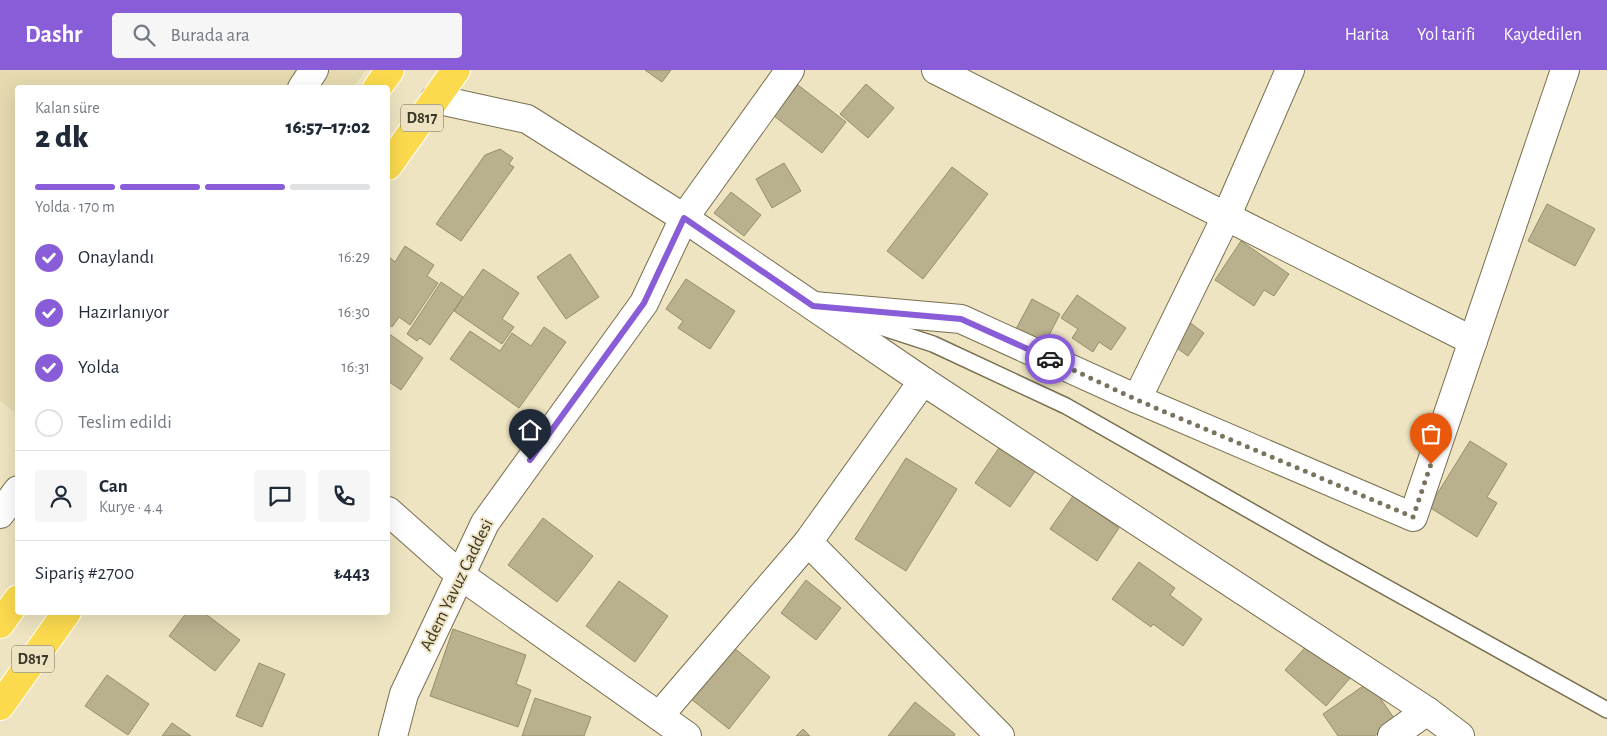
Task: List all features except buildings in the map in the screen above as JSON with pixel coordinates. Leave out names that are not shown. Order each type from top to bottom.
[{"type":"highway","points":[[379,85],[390,70]]},
{"type":"highway","name":"D817","points":[[390,163],[456,70]]},
{"type":"highway","name":"D817","points":[[0,624],[15,603]]},
{"type":"highway","name":"D817","points":[[0,706],[65,615]]},
{"type":"street","points":[[304,85],[314,70]]},
{"type":"street","name":"Adem Yavuz Caddesi","points":[[392,736],[404,694],[485,523],[644,303],[684,218],[790,70]]},
{"type":"street","points":[[936,70],[1473,342]]},
{"type":"street","points":[[1137,400],[1226,217],[1290,70]]},
{"type":"street","points":[[813,306],[961,319],[1137,400],[1413,517],[1565,70]]},
{"type":"street","points":[[435,99],[527,119],[684,218],[922,381],[1427,711],[1460,736]]},
{"type":"street","points":[[659,716],[808,542],[922,381]]},
{"type":"street","points":[[0,514],[15,494]]},
{"type":"street","points":[[390,513],[460,575],[687,736]]},
{"type":"street","points":[[808,542],[1000,736]]},
{"type":"street","points":[[1392,736],[1427,711]]},
{"type":"lane","points":[[813,306],[933,344],[1066,406],[1607,710]]},
{"type":"shaded area","points":[[0,70],[366,70],[355,85],[15,85],[15,412],[0,401]]},
{"type":"way so far","points":[[1050,359],[1137,400],[1413,517],[1431,464]]},
{"type":"route","points":[[530,460],[644,303],[684,218],[813,306],[961,319],[1050,359]]}]
